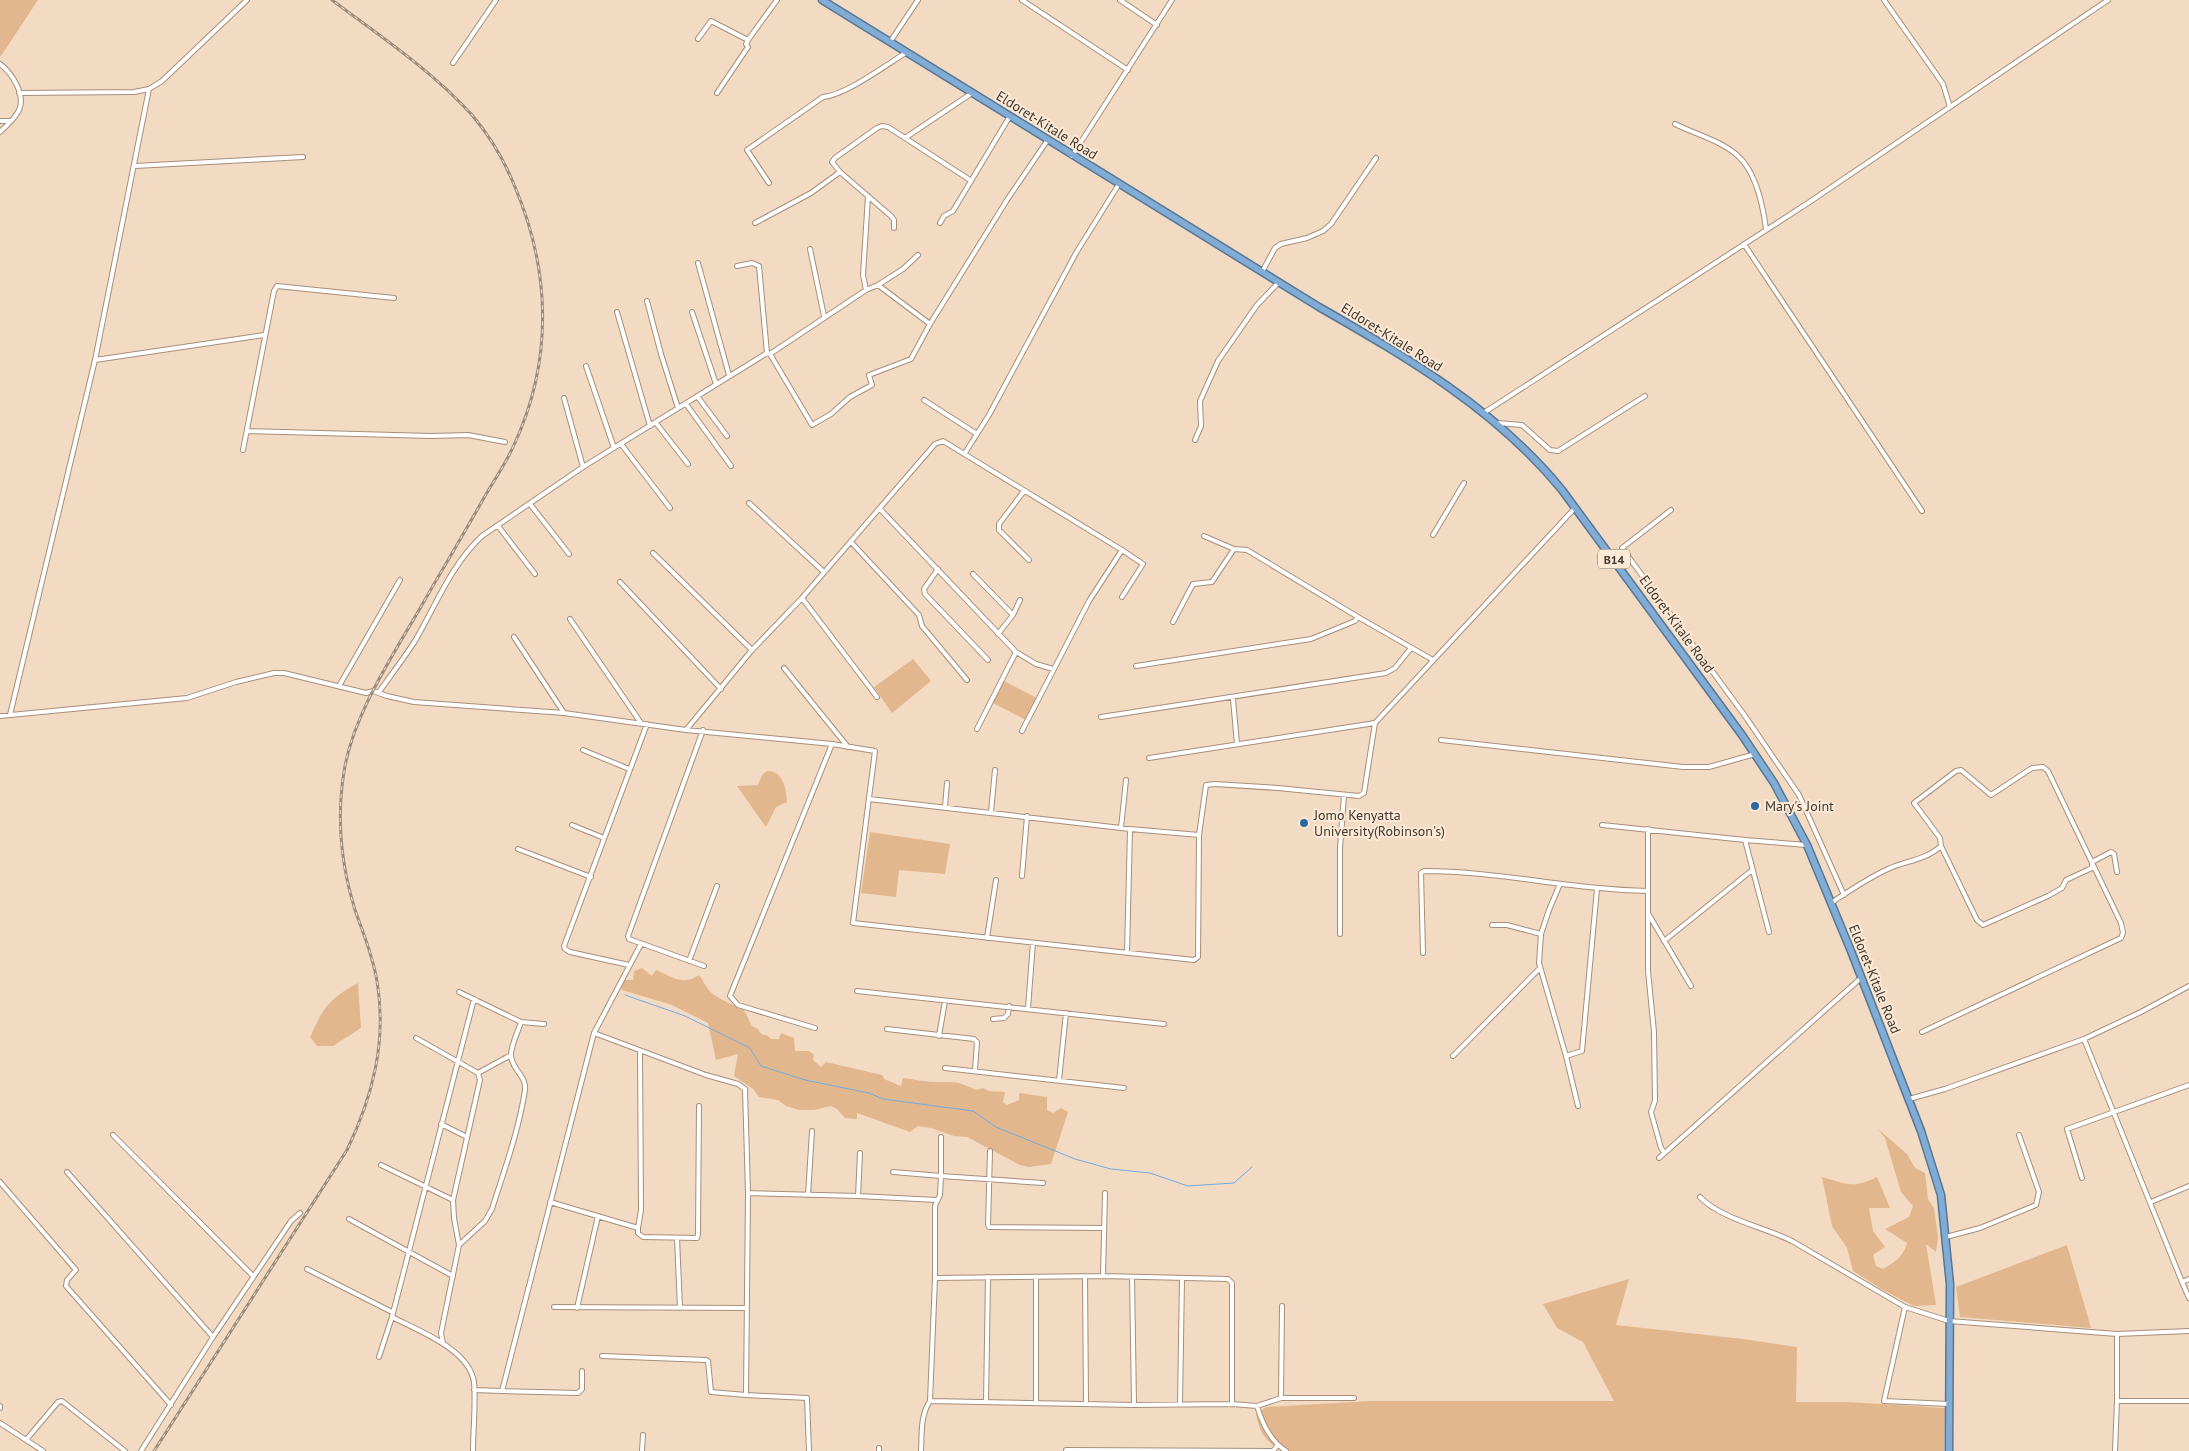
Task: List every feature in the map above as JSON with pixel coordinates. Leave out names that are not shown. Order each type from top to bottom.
[{"type":"highway","name":"Eldoret-Kitale Road","points":[[822,0],[1262,272],[1399,352],[1485,412],[1536,458],[1576,507],[1755,754],[1783,797],[1807,845],[1909,1099],[1937,1179],[1946,1237],[1950,1321],[1949,1451]]},
{"type":"street","points":[[19,93],[134,92],[150,90],[162,81],[247,0]]},
{"type":"street","points":[[453,63],[496,0]]},
{"type":"street","points":[[717,93],[748,47],[746,44],[748,40],[777,0]]},
{"type":"street","points":[[890,42],[918,0]]},
{"type":"street","points":[[1022,0],[1128,70]]},
{"type":"street","points":[[1120,0],[1157,25]]},
{"type":"street","points":[[1072,156],[1172,0]]},
{"type":"street","points":[[1884,0],[1943,84],[1950,107]]},
{"type":"street","points":[[1485,412],[1744,244],[2108,0]]},
{"type":"street","points":[[698,40],[711,20],[748,40]]},
{"type":"street","points":[[769,183],[747,150],[823,97],[843,91],[907,52]]},
{"type":"street","points":[[0,64],[14,79],[19,93],[19,110],[0,132]]},
{"type":"street","points":[[10,716],[95,360],[150,90]]},
{"type":"street","points":[[905,138],[972,93]]},
{"type":"street","points":[[940,223],[944,216],[953,211],[1010,116]]},
{"type":"street","points":[[0,121],[11,121]]},
{"type":"street","points":[[1675,124],[1737,155],[1745,164],[1759,198],[1766,229]]},
{"type":"street","points":[[894,228],[894,220],[840,172],[832,162],[876,128],[888,127],[970,180]]},
{"type":"street","points":[[737,266],[752,263],[759,266],[768,354],[812,425],[831,414],[850,397],[872,385],[869,375],[912,359],[930,324],[1007,200],[1047,140]]},
{"type":"street","points":[[135,166],[303,157]]},
{"type":"street","points":[[1262,272],[1274,248],[1281,244],[1307,238],[1323,231],[1331,224],[1376,158]]},
{"type":"street","points":[[755,223],[811,193],[840,172]]},
{"type":"street","points":[[965,452],[977,434],[1076,253],[1119,184]]},
{"type":"street","points":[[866,290],[863,275],[868,196]]},
{"type":"street","points":[[1744,244],[1922,511]]},
{"type":"street","points":[[810,249],[824,316]]},
{"type":"street","points":[[379,692],[414,641],[467,549],[583,467],[656,423],[729,375],[768,354],[866,290],[878,285],[903,269],[918,255]]},
{"type":"street","points":[[698,263],[729,375]]},
{"type":"street","points":[[1195,440],[1201,426],[1200,401],[1218,361],[1251,312],[1279,282]]},
{"type":"street","points":[[243,450],[274,291],[280,285],[394,298]]},
{"type":"street","points":[[878,285],[930,324]]},
{"type":"street","points":[[647,301],[678,408]]},
{"type":"street","points":[[617,312],[650,426]]},
{"type":"street","points":[[692,312],[716,384]]},
{"type":"street","points":[[95,360],[264,335]]},
{"type":"street","points":[[586,366],[614,448]]},
{"type":"street","points":[[697,396],[727,436]]},
{"type":"street","points":[[1497,423],[1522,425],[1550,450],[1558,451],[1644,396]]},
{"type":"street","points":[[564,398],[583,467]]},
{"type":"street","points":[[924,400],[977,434]]},
{"type":"street","points":[[686,404],[731,466]]},
{"type":"street","points":[[656,423],[688,464]]},
{"type":"street","points":[[247,431],[432,436],[468,434],[505,442]]},
{"type":"street","points":[[686,730],[752,650],[802,598],[935,444],[946,441],[1024,492],[1143,564],[1122,597]]},
{"type":"street","points":[[621,444],[670,508]]},
{"type":"street","points":[[1433,535],[1464,484]]},
{"type":"street","points":[[1024,492],[999,524],[998,530],[1029,560]]},
{"type":"street","points":[[750,503],[824,572]]},
{"type":"street","points":[[530,504],[569,554]]},
{"type":"street","points":[[0,716],[188,698],[218,687],[274,673],[284,673],[366,693],[379,692],[387,696],[414,702],[564,713],[686,730],[704,730],[832,744],[875,751],[854,923],[1194,960],[1198,957],[1199,835],[1206,785],[1278,788],[1359,796],[1364,793],[1375,724],[1576,507]]},
{"type":"street","points":[[880,509],[1016,652],[1036,664],[1053,669]]},
{"type":"street","points":[[1671,510],[1622,548],[1745,716],[1794,787],[1844,895]]},
{"type":"street","points":[[498,526],[535,574]]},
{"type":"street","points":[[1204,536],[1234,549],[1247,550],[1433,660]]},
{"type":"street","points":[[851,542],[919,615],[922,626],[967,680]]},
{"type":"street","points":[[1173,622],[1193,584],[1212,582],[1234,549]]},
{"type":"street","points":[[1022,731],[1089,601],[1122,550]]},
{"type":"street","points":[[653,553],[752,650]]},
{"type":"street","points":[[938,570],[924,589],[925,594],[988,660]]},
{"type":"street","points":[[972,574],[1013,615]]},
{"type":"street","points":[[339,686],[400,580]]},
{"type":"street","points":[[620,582],[721,689]]},
{"type":"street","points":[[802,598],[877,697]]},
{"type":"street","points":[[998,634],[1013,615],[1020,600]]},
{"type":"street","points":[[1136,666],[1311,639],[1355,621],[1358,616]]},
{"type":"street","points":[[570,619],[641,723]]},
{"type":"street","points":[[514,637],[564,713]]},
{"type":"street","points":[[1101,717],[1386,673],[1395,668],[1411,648]]},
{"type":"street","points":[[977,729],[1016,652]]},
{"type":"street","points":[[784,668],[848,747]]},
{"type":"street","points":[[1233,698],[1237,744]]},
{"type":"street","points":[[629,965],[565,950],[564,943],[591,877],[647,724]]},
{"type":"street","points":[[1149,758],[1375,724]]},
{"type":"street","points":[[704,730],[628,936],[630,940],[704,966]]},
{"type":"street","points":[[1441,740],[1683,767],[1709,767],[1755,754]]},
{"type":"street","points":[[815,1028],[738,1005],[730,996],[832,744]]},
{"type":"street","points":[[583,750],[629,769]]},
{"type":"street","points":[[1922,1032],[2121,938],[2123,933],[2121,923],[2092,862],[2050,774],[2046,768],[2032,768],[1992,795],[1959,770],[1914,803],[1940,838],[1941,846],[1977,920],[1983,925],[2062,888],[2066,880],[2092,868],[2092,862]]},
{"type":"street","points":[[991,812],[995,770]]},
{"type":"street","points":[[1121,828],[1126,780]]},
{"type":"street","points":[[945,807],[947,783]]},
{"type":"street","points":[[1340,934],[1340,848],[1344,794]]},
{"type":"street","points":[[869,799],[1027,816],[1130,830],[1199,835]]},
{"type":"street","points":[[1022,876],[1027,816]]},
{"type":"street","points":[[572,825],[604,838]]},
{"type":"street","points":[[1602,825],[1807,845]]},
{"type":"street","points":[[1648,829],[1648,971],[1654,1032],[1655,1091],[1652,1112],[1661,1148],[1664,1152]]},
{"type":"street","points":[[1127,953],[1130,830]]},
{"type":"street","points":[[1745,840],[1751,871],[1769,932]]},
{"type":"street","points":[[1831,903],[1887,869],[1930,854],[1941,846]]},
{"type":"street","points":[[518,849],[591,877]]},
{"type":"street","points":[[2092,862],[2112,852],[2117,872]]},
{"type":"street","points":[[1423,953],[1420,873],[1424,870],[1597,889],[1648,891]]},
{"type":"street","points":[[1664,941],[1751,871]]},
{"type":"street","points":[[987,938],[996,880]]},
{"type":"street","points":[[1560,884],[1548,910],[1541,934],[1539,970],[1566,1056],[1578,1106]]},
{"type":"street","points":[[689,961],[717,886]]},
{"type":"street","points":[[1566,1056],[1582,1051],[1597,889]]},
{"type":"street","points":[[1648,914],[1691,986]]},
{"type":"street","points":[[1492,925],[1507,925],[1541,934]]},
{"type":"street","points":[[1028,1008],[1033,943]]},
{"type":"street","points":[[502,1391],[594,1033],[641,944]]},
{"type":"street","points":[[1453,1056],[1539,970]]},
{"type":"street","points":[[1659,1158],[1861,978]]},
{"type":"street","points":[[1909,1099],[1945,1089],[2084,1038],[2141,1012],[2189,986]]},
{"type":"street","points":[[857,991],[1164,1024]]},
{"type":"street","points":[[460,992],[521,1022],[544,1024]]},
{"type":"street","points":[[380,1357],[474,999]]},
{"type":"street","points":[[939,1036],[946,1001]]},
{"type":"street","points":[[993,1019],[1004,1018],[1008,1014],[1009,1006]]},
{"type":"street","points":[[1059,1080],[1066,1012]]},
{"type":"street","points":[[478,1074],[511,1055],[521,1022]]},
{"type":"street","points":[[886,1029],[976,1040],[975,1070]]},
{"type":"street","points":[[594,1033],[640,1051],[738,1084],[745,1089],[748,1193],[745,1308],[746,1395]]},
{"type":"street","points":[[416,1038],[458,1060],[478,1074],[480,1082],[453,1200],[454,1218],[460,1244],[441,1333],[443,1343]]},
{"type":"street","points":[[2084,1038],[2189,1298]]},
{"type":"street","points":[[640,1051],[641,1210],[638,1233],[643,1237],[695,1238],[698,1234],[699,1106]]},
{"type":"street","points":[[460,1244],[485,1221],[492,1209],[517,1124],[525,1088],[524,1081],[511,1055]]},
{"type":"street","points":[[944,1068],[1124,1088]]},
{"type":"street","points":[[2082,1178],[2067,1129],[2189,1085]]},
{"type":"street","points":[[441,1124],[467,1137]]},
{"type":"street","points":[[808,1195],[812,1131]]},
{"type":"street","points":[[1946,1237],[1980,1228],[2036,1205],[2038,1192],[2019,1135]]},
{"type":"street","points":[[113,1136],[253,1276]]},
{"type":"street","points":[[921,1451],[923,1419],[926,1407],[930,1401],[936,1278],[934,1206],[940,1195],[941,1136]]},
{"type":"street","points":[[990,1151],[988,1225],[990,1228],[1059,1226],[1102,1228]]},
{"type":"street","points":[[858,1196],[860,1153]]},
{"type":"street","points":[[381,1165],[453,1200]]},
{"type":"street","points":[[67,1172],[213,1337]]},
{"type":"street","points":[[893,1172],[1043,1183]]},
{"type":"street","points":[[0,1182],[76,1270],[67,1280],[66,1286],[171,1405]]},
{"type":"street","points":[[2151,1202],[2189,1186]]},
{"type":"street","points":[[748,1193],[937,1200]]},
{"type":"street","points":[[1103,1276],[1102,1228],[1105,1193]]},
{"type":"street","points":[[1700,1197],[1716,1211],[1774,1232],[1792,1241],[1905,1307],[1950,1321],[2117,1334],[2189,1331]]},
{"type":"street","points":[[550,1202],[638,1228]]},
{"type":"street","points":[[141,1451],[253,1276],[291,1221],[300,1213]]},
{"type":"street","points":[[577,1308],[598,1216]]},
{"type":"street","points":[[349,1219],[452,1276]]},
{"type":"street","points":[[677,1238],[680,1308]]},
{"type":"street","points":[[307,1269],[443,1343],[469,1368],[474,1380],[473,1451]]},
{"type":"street","points":[[1085,1276],[1086,1404]]},
{"type":"street","points":[[936,1278],[1103,1276],[1228,1279],[1232,1283],[1232,1404]]},
{"type":"street","points":[[986,1402],[988,1277]]},
{"type":"street","points":[[1036,1277],[1036,1402]]},
{"type":"street","points":[[1132,1277],[1134,1405]]},
{"type":"street","points":[[1180,1404],[1182,1278]]},
{"type":"street","points":[[2182,1282],[2189,1279]]},
{"type":"street","points":[[1281,1398],[1282,1306]]},
{"type":"street","points":[[554,1307],[745,1308]]},
{"type":"street","points":[[1905,1307],[1884,1401],[1949,1404]]},
{"type":"street","points":[[2115,1451],[2117,1334]]},
{"type":"street","points":[[602,1356],[706,1360],[708,1361],[711,1392],[806,1398],[809,1451]]},
{"type":"street","points":[[474,1390],[578,1393],[582,1388],[582,1371]]},
{"type":"street","points":[[930,1401],[1134,1405],[1232,1404],[1257,1406],[1281,1398],[1354,1398]]},
{"type":"street","points":[[26,1440],[58,1402],[62,1401],[125,1451]]},
{"type":"street","points":[[2117,1401],[2189,1401]]},
{"type":"street","points":[[1257,1406],[1263,1423],[1277,1446],[1286,1451]]},
{"type":"street","points":[[0,1423],[43,1451]]},
{"type":"street","points":[[642,1451],[643,1435]]},
{"type":"street","points":[[1066,1450],[1273,1451],[1277,1446]]},
{"type":"shaded area","points":[[0,0],[38,0],[1,56],[0,56]]},
{"type":"shaded area","points":[[913,659],[931,681],[892,713],[874,687]]},
{"type":"shaded area","points":[[1004,681],[1037,698],[1026,720],[993,703]]},
{"type":"shaded area","points":[[767,771],[781,777],[785,786],[787,802],[776,807],[766,827],[737,786],[758,785],[762,775]]},
{"type":"shaded area","points":[[870,832],[950,844],[945,874],[899,870],[896,897],[861,893]]},
{"type":"shaded area","points":[[642,968],[652,976],[656,970],[672,978],[683,980],[699,975],[713,994],[744,1010],[752,1026],[758,1029],[761,1034],[771,1039],[779,1039],[781,1033],[794,1038],[795,1051],[809,1051],[814,1055],[813,1060],[821,1067],[826,1062],[882,1075],[884,1079],[901,1086],[903,1078],[956,1083],[976,1090],[983,1088],[989,1091],[1005,1092],[1003,1102],[1007,1105],[1019,1100],[1019,1093],[1047,1097],[1047,1110],[1053,1113],[1061,1108],[1068,1112],[1051,1164],[1029,1167],[1020,1165],[967,1137],[954,1136],[931,1128],[918,1126],[910,1132],[857,1113],[857,1119],[845,1118],[837,1109],[831,1106],[814,1110],[799,1110],[786,1106],[778,1100],[759,1097],[753,1089],[734,1076],[738,1054],[716,1060],[708,1023],[672,1005],[622,990],[620,987],[623,980],[633,980],[634,971]]},
{"type":"shaded area","points":[[358,983],[361,1028],[333,1046],[317,1046],[310,1037],[323,1011],[333,999]]},
{"type":"shaded area","points":[[1878,1129],[1907,1154],[1915,1168],[1925,1173],[1928,1199],[1934,1208],[1938,1237],[1936,1252],[1926,1244],[1936,1305],[1914,1306],[1883,1290],[1853,1271],[1847,1248],[1832,1226],[1822,1177],[1837,1182],[1856,1184],[1877,1177],[1890,1208],[1869,1208],[1873,1231],[1885,1247],[1873,1255],[1876,1266],[1883,1269],[1887,1267],[1898,1259],[1906,1248],[1907,1243],[1885,1229],[1909,1217],[1913,1206],[1901,1192],[1885,1138]]},
{"type":"shaded area","points":[[2067,1245],[2091,1328],[1960,1317],[1956,1287]]},
{"type":"shaded area","points":[[1629,1279],[1616,1325],[1797,1347],[1796,1402],[1847,1402],[1945,1408],[1944,1451],[1281,1451],[1267,1440],[1261,1432],[1256,1414],[1266,1407],[1371,1401],[1614,1401],[1583,1342],[1557,1328],[1543,1304]]},
{"type":"waterway","points":[[625,995],[685,1016],[750,1048],[761,1066],[805,1080],[869,1093],[883,1099],[973,1111],[996,1127],[1075,1159],[1111,1169],[1150,1173],[1188,1186],[1234,1183],[1252,1167]]},
{"type":"railway","points":[[154,1451],[347,1150],[364,1109],[376,1068],[379,1047],[380,1003],[371,955],[351,895],[341,843],[340,808],[349,749],[367,702],[379,679],[511,452],[527,413],[536,381],[541,349],[543,316],[536,251],[527,219],[507,168],[472,115],[440,83],[405,54],[332,0]]},
{"type":"place","name":"Mary's Joint","points":[[1755,806]]},
{"type":"place","name":"Jomo Kenyatta University(Robinson's)","points":[[1304,823]]}]
